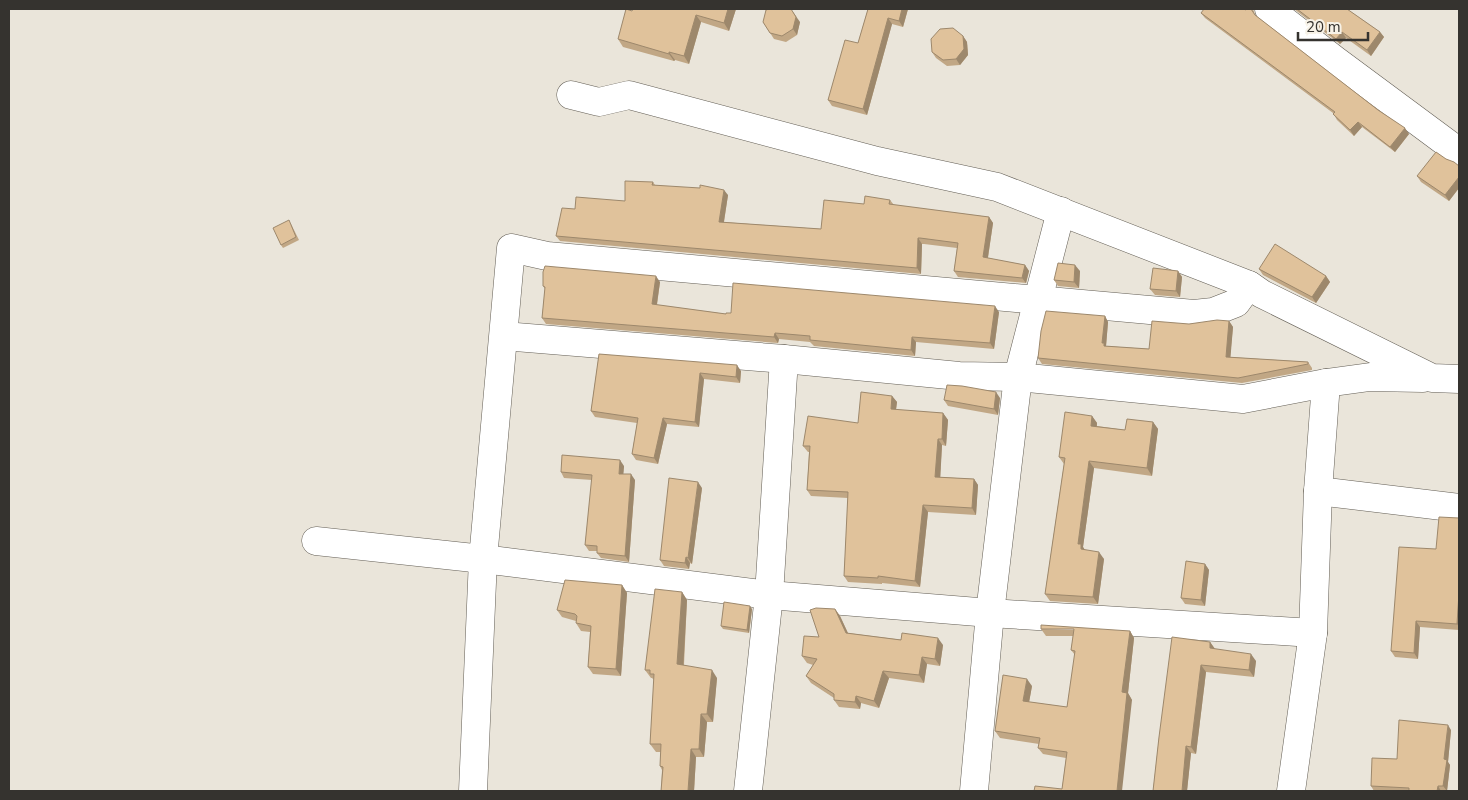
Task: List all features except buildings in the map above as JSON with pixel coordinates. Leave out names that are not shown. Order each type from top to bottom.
[{"type":"street","points":[[1269,9],[1459,152]]},
{"type":"street","points":[[571,95],[599,102],[629,95],[877,161],[997,186],[1249,285],[1262,294],[1320,324],[1432,378]]},
{"type":"street","points":[[974,791],[990,613],[1018,377],[1061,211]]},
{"type":"street","points":[[472,791],[483,559],[511,248],[547,256],[1194,314],[1213,312],[1236,303],[1249,285]]},
{"type":"street","points":[[504,336],[784,359],[959,376],[1018,377],[1243,399],[1326,383],[1370,377],[1459,379]]},
{"type":"street","points":[[748,791],[769,595],[784,359]]},
{"type":"street","points":[[1291,791],[1313,633],[1318,491],[1326,383]]},
{"type":"street","points":[[1318,491],[1459,508]]},
{"type":"street","points":[[316,542],[483,559],[769,595],[990,613],[1313,633]]}]
